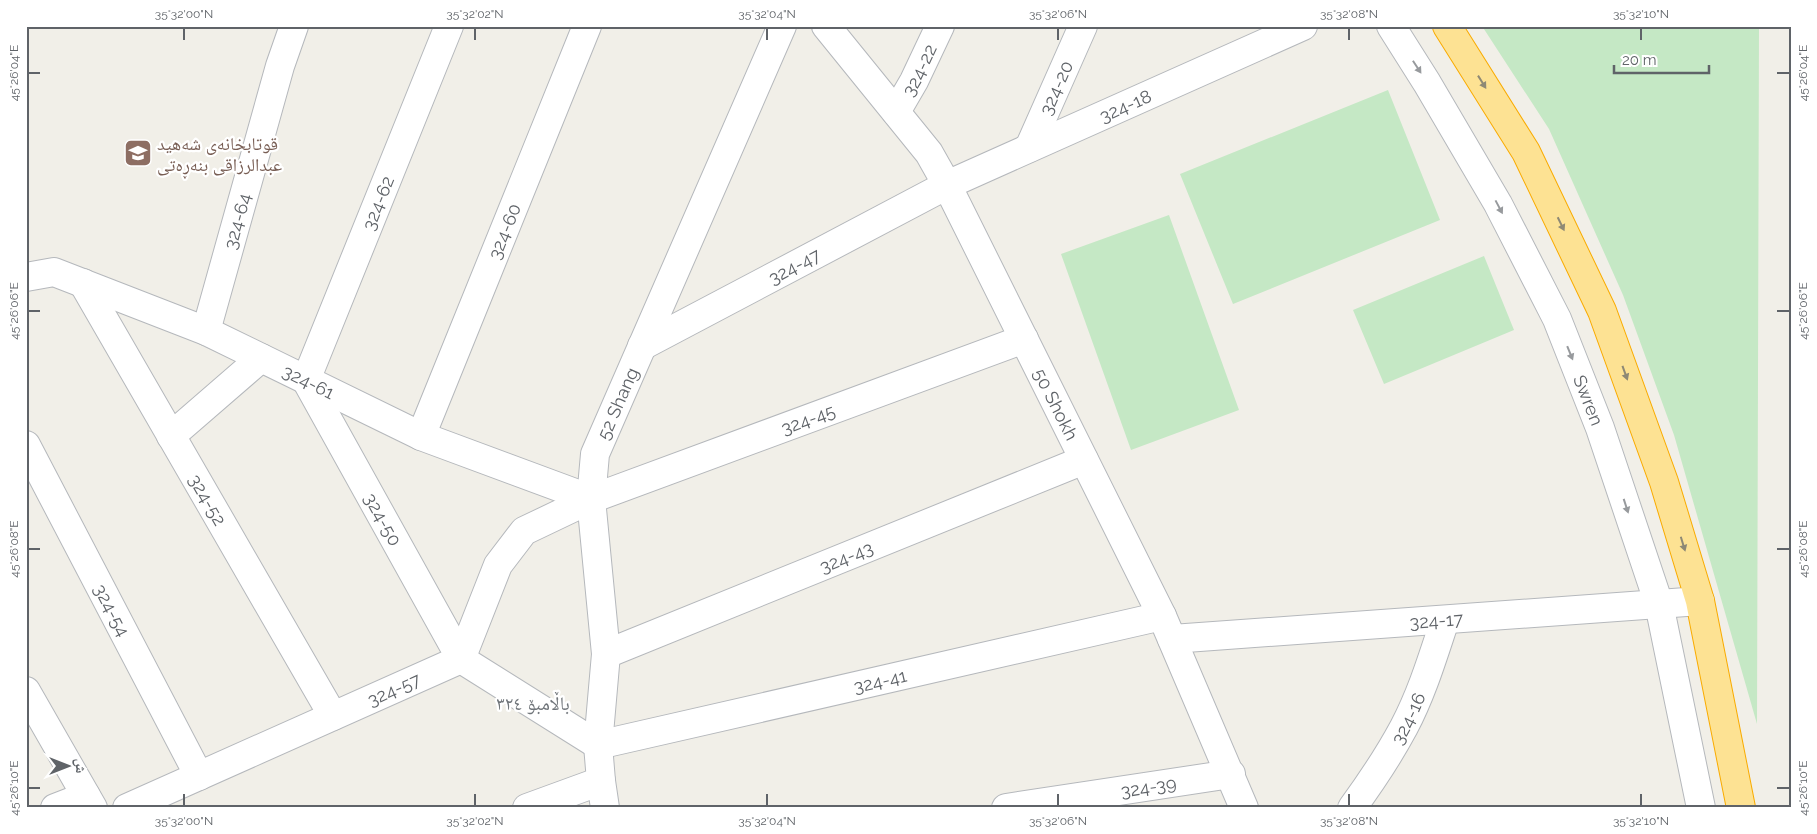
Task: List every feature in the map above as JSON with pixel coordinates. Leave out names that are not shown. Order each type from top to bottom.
[{"type":"highway","points":[[1447,26],[1526,152],[1602,311],[1664,482],[1700,601],[1742,808]]},
{"type":"street","name":"324-64","points":[[206,331],[280,66],[294,26]]},
{"type":"street","name":"324-62","points":[[306,380],[449,26]]},
{"type":"street","name":"324-60","points":[[421,436],[587,26]]},
{"type":"street","name":"52 Shang","points":[[605,808],[598,745],[606,654],[591,498],[595,454],[782,26]]},
{"type":"street","name":"50 Shokh","points":[[826,26],[930,153],[1167,628],[1244,808]]},
{"type":"street","name":"324-22","points":[[896,112],[914,81],[940,26]]},
{"type":"street","name":"324-20","points":[[1029,148],[1083,26]]},
{"type":"street","name":"324-18","points":[[947,185],[1303,26]]},
{"type":"street","name":"Swren","points":[[1391,26],[1498,204],[1557,319],[1600,428],[1659,604],[1701,808]]},
{"type":"street","name":"324-47","points":[[642,346],[947,185]]},
{"type":"street","name":"324-61","points":[[26,277],[54,272],[206,331],[421,436],[591,498]]},
{"type":"street","name":"324-52","points":[[83,283],[333,716]]},
{"type":"street","name":"324-45","points":[[591,498],[1024,339]]},
{"type":"street","points":[[171,436],[261,358]]},
{"type":"street","name":"324-50","points":[[306,380],[461,659]]},
{"type":"street","name":"324-54","points":[[26,445],[199,776]]},
{"type":"street","name":"324-43","points":[[606,654],[1084,460]]},
{"type":"street","points":[[591,498],[524,531],[498,565],[461,659],[598,745]]},
{"type":"street","name":"324-17","points":[[1167,628],[1445,620],[1700,601]]},
{"type":"street","name":"324-16","points":[[1352,808],[1375,776],[1404,726],[1427,674],[1445,620]]},
{"type":"street","name":"324-41","points":[[598,745],[1167,628]]},
{"type":"street","name":"324-57","points":[[127,808],[461,659]]},
{"type":"street","points":[[26,691],[90,802],[56,808]]},
{"type":"street","name":"324-39","points":[[1006,808],[1230,774]]},
{"type":"street","points":[[527,808],[601,781]]},
{"type":"green space","points":[[1482,26],[1759,26],[1757,724],[1674,435],[1623,295],[1549,129]]},
{"type":"green space","points":[[1388,90],[1440,220],[1233,304],[1180,174]]},
{"type":"green space","points":[[1169,215],[1239,410],[1131,450],[1061,254]]},
{"type":"green space","points":[[1484,256],[1514,330],[1384,384],[1353,310]]},
{"type":"place","name":"قوتابخانەی شەهید عبدالرزاقی بنەڕەتی","points":[[138,153]]},
{"type":"district","name":"باڵامبۆ ٣٢٤","points":[[533,703]]}]
